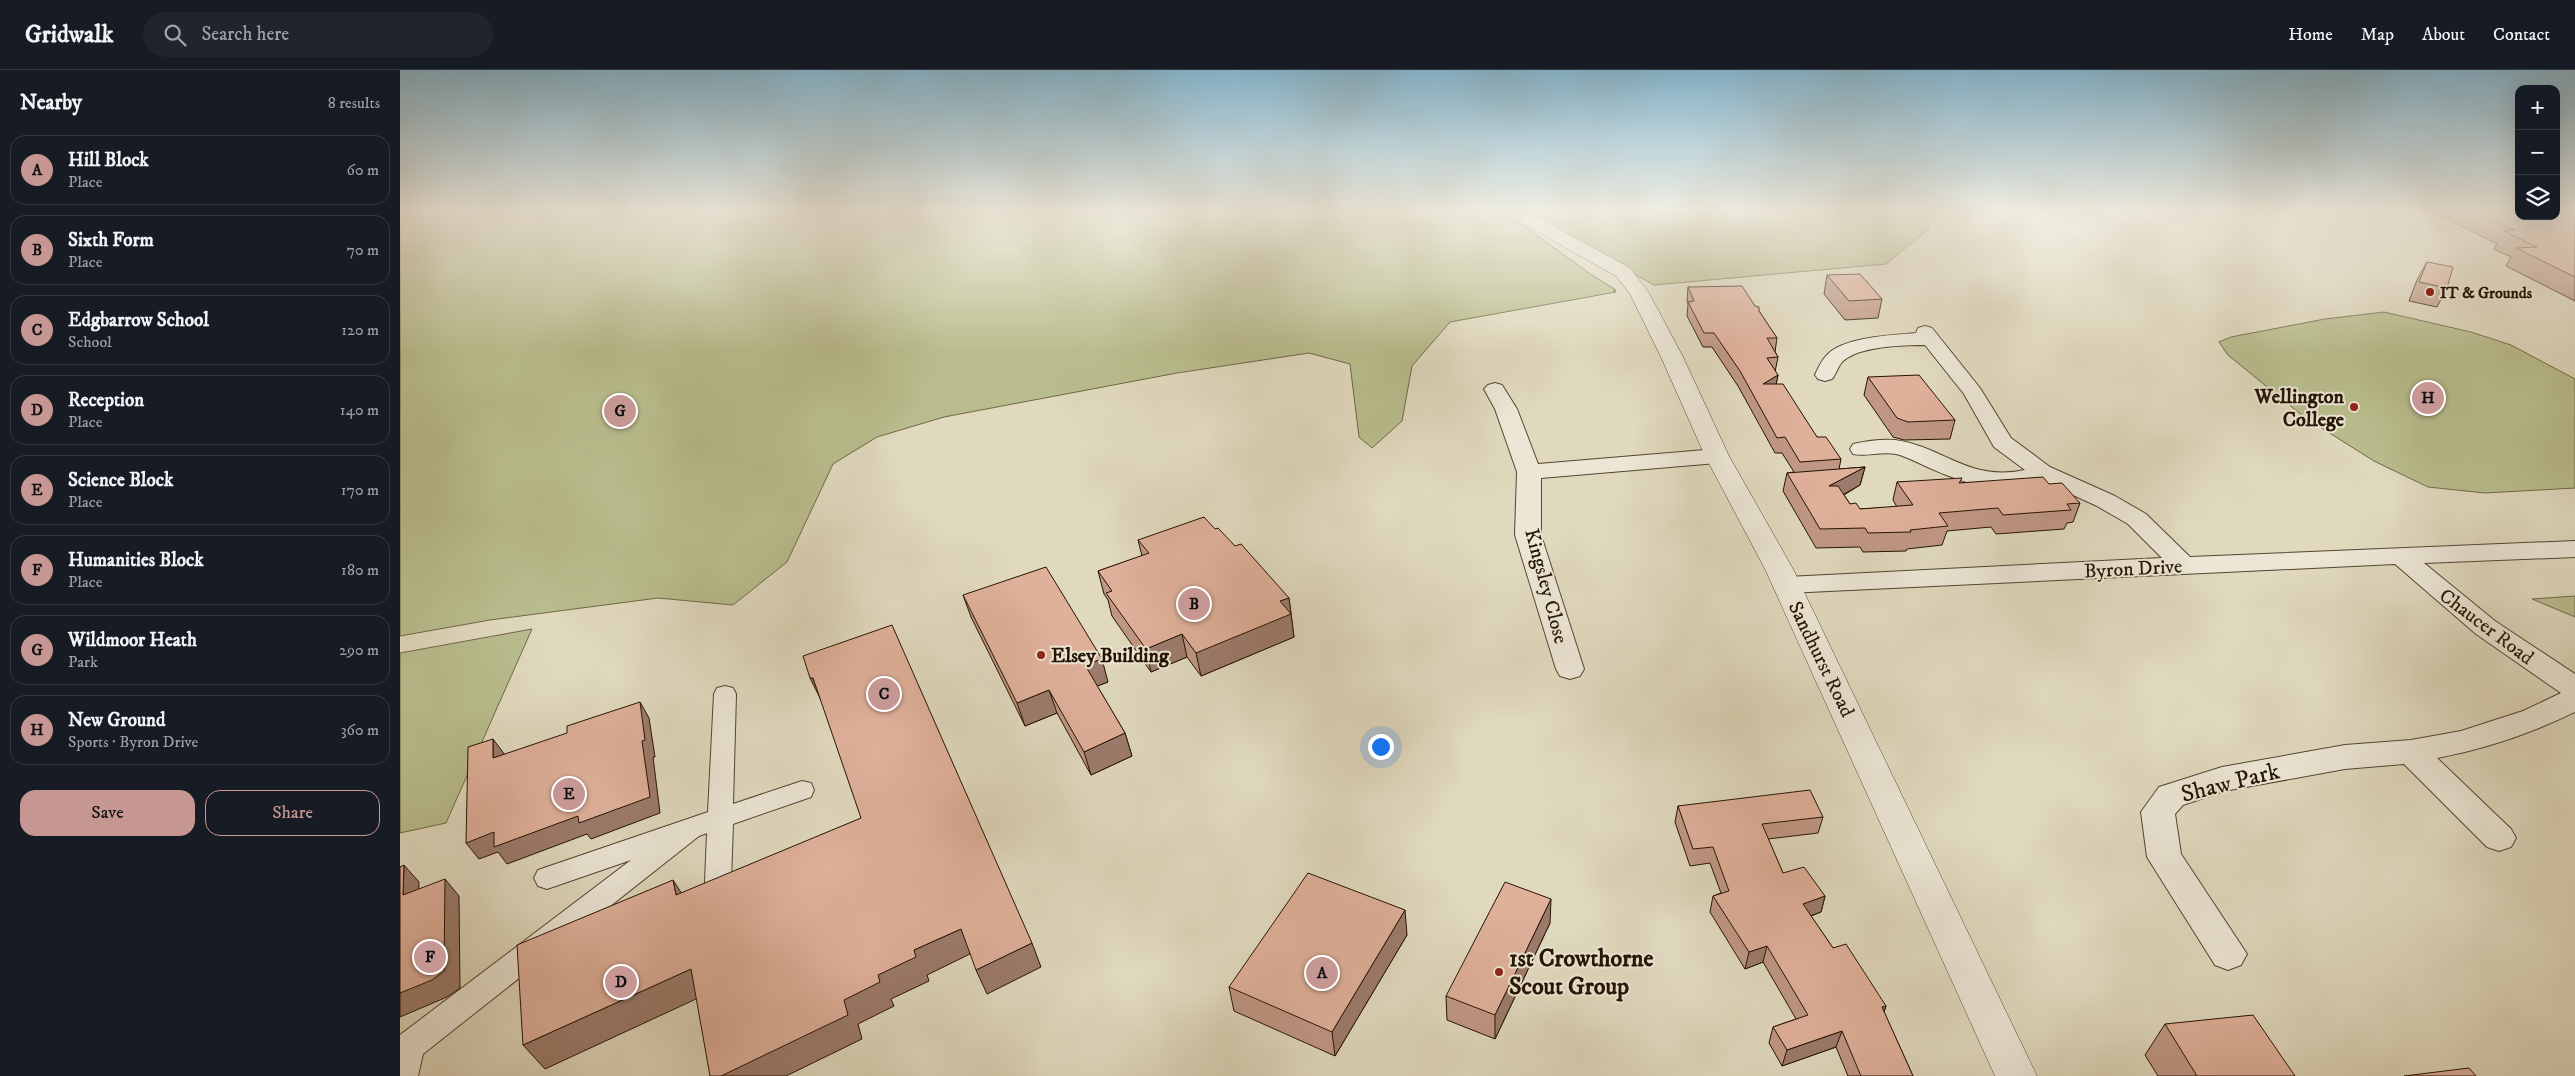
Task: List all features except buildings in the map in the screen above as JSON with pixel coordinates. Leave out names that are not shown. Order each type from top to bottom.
[{"type":"street","name":"Sandhurst Road","points":[[1598,258],[1623,272],[1638,293],[1672,358],[1717,456],[1787,585],[2016,1076]]},
{"type":"street","points":[[1825,375],[1834,358],[1850,351],[1896,339],[1928,335],[1973,392],[2002,442],[2042,472],[2106,501],[2137,520],[2183,566]]},
{"type":"street","name":"Kingsley Close","points":[[1495,389],[1506,409],[1529,472],[1528,534],[1570,669]]},
{"type":"street","points":[[1861,449],[1898,448],[1977,479],[2010,482],[2042,472]]},
{"type":"street","points":[[1529,472],[1717,456]]},
{"type":"street","name":"Byron Drive","points":[[1787,585],[2575,550]]},
{"type":"street","name":"Chaucer Road","points":[[2403,558],[2460,609],[2502,641],[2575,688]]},
{"type":"street","points":[[718,882],[725,694]]},
{"type":"street","name":"Shaw Park","points":[[2228,954],[2164,857],[2158,812],[2170,796],[2231,777],[2345,757],[2411,752],[2471,739],[2534,718],[2575,699]]},
{"type":"street","points":[[2411,752],[2499,838]]},
{"type":"street","points":[[547,878],[802,790]]},
{"type":"street","points":[[403,1076],[404,1049],[691,828]]},
{"type":"green space","points":[[400,258],[1568,258],[1616,290],[1613,291],[1616,292],[1450,322],[1412,366],[1402,421],[1372,448],[1359,437],[1350,364],[1309,353],[1177,373],[944,417],[877,437],[833,464],[787,562],[733,605],[658,598],[490,620],[400,636]]},
{"type":"green space","points":[[1606,258],[1893,258],[1886,264],[1654,285]]},
{"type":"green space","points":[[2384,312],[2471,332],[2511,345],[2575,379],[2575,488],[2485,493],[2428,487],[2374,461],[2304,417],[2228,355],[2219,342],[2231,337],[2325,319]]},
{"type":"green space","points":[[2575,596],[2575,617],[2532,599]]},
{"type":"green space","points":[[532,629],[446,823],[400,833],[400,653]]},
{"type":"place","name":"IT & Grounds","points":[[2430,292]]},
{"type":"place","name":"New Ground","points":[[2428,398]]},
{"type":"place","name":"Wellington College","points":[[2354,407]]},
{"type":"place","name":"Wildmoor Heath","points":[[620,411]]},
{"type":"place","name":"Sixth Form","points":[[1194,604]]},
{"type":"place","name":"Elsey Building","points":[[1041,655]]},
{"type":"place","name":"Edgbarrow School","points":[[884,694]]},
{"type":"place","name":"Science Block","points":[[569,794]]},
{"type":"place","name":"Humanities Block","points":[[430,957]]},
{"type":"place","name":"1st Crowthorne Scout Group","points":[[1499,972]]},
{"type":"place","name":"Hill Block","points":[[1322,973]]},
{"type":"place","name":"Reception","points":[[621,982]]}]
